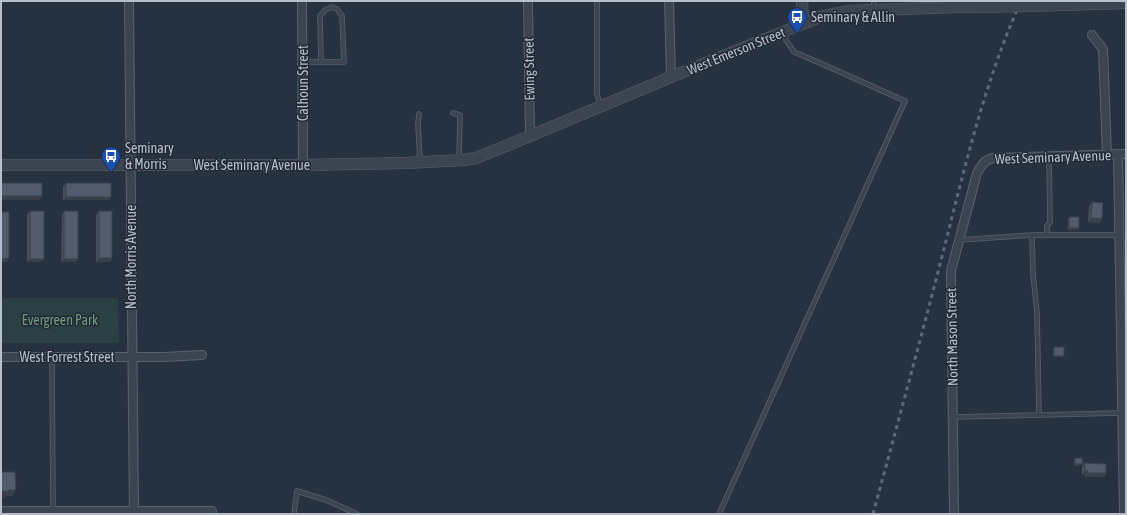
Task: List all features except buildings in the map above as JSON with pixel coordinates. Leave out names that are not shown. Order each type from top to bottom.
[{"type":"street","name":"North Morris Avenue","points":[[129,1],[134,513]]},
{"type":"street","name":"Calhoun Street","points":[[302,1],[303,165]]},
{"type":"street","name":"Ewing Street","points":[[528,1],[530,136]]},
{"type":"street","points":[[669,1],[671,77]]},
{"type":"street","points":[[802,1],[802,24]]},
{"type":"street","name":"West Emerson Street","points":[[426,163],[459,161],[476,158],[671,77],[802,24],[834,13],[874,6],[957,7],[1126,3]]},
{"type":"street","points":[[1092,35],[1103,49],[1107,155]]},
{"type":"street","name":"West Seminary Avenue","points":[[982,164],[988,159],[993,158],[1122,154]]},
{"type":"street","points":[[1122,154],[1119,235],[1123,284],[1122,413],[1124,514]]},
{"type":"street","name":"West Seminary Avenue","points":[[1,165],[131,166],[426,163]]},
{"type":"street","name":"North Mason Street","points":[[954,514],[951,271],[977,173],[982,164]]},
{"type":"street","name":"West Forrest Street","points":[[1,357],[132,357],[202,355]]},
{"type":"street","points":[[1,511],[134,513],[212,511]]},
{"type":"lane","points":[[598,1],[597,94],[601,107]]},
{"type":"lane","points":[[303,62],[321,62],[344,62],[342,16],[337,9],[332,7],[325,10],[320,16],[321,62]]},
{"type":"lane","points":[[719,514],[905,101],[794,52],[786,40],[783,32]]},
{"type":"lane","points":[[453,113],[460,115],[459,161]]},
{"type":"lane","points":[[419,114],[418,124],[426,163]]},
{"type":"lane","points":[[1047,235],[1047,226],[1050,222],[1049,156]]},
{"type":"lane","points":[[959,240],[1032,235],[1119,235]]},
{"type":"lane","points":[[1032,235],[1033,274],[1037,313],[1039,415]]},
{"type":"lane","points":[[52,357],[53,512]]},
{"type":"lane","points":[[952,417],[1122,413]]},
{"type":"lane","points":[[294,514],[297,491],[326,500],[357,514]]},
{"type":"green space","name":"Evergreen Park","points":[[1,298],[118,298],[119,343],[1,343]]},
{"type":"railway","points":[[873,514],[974,134],[995,67],[1021,1]]},
{"type":"place","name":"Seminary & Allin","points":[[797,34]]},
{"type":"place","name":"Seminary & Morris","points":[[111,173]]}]
